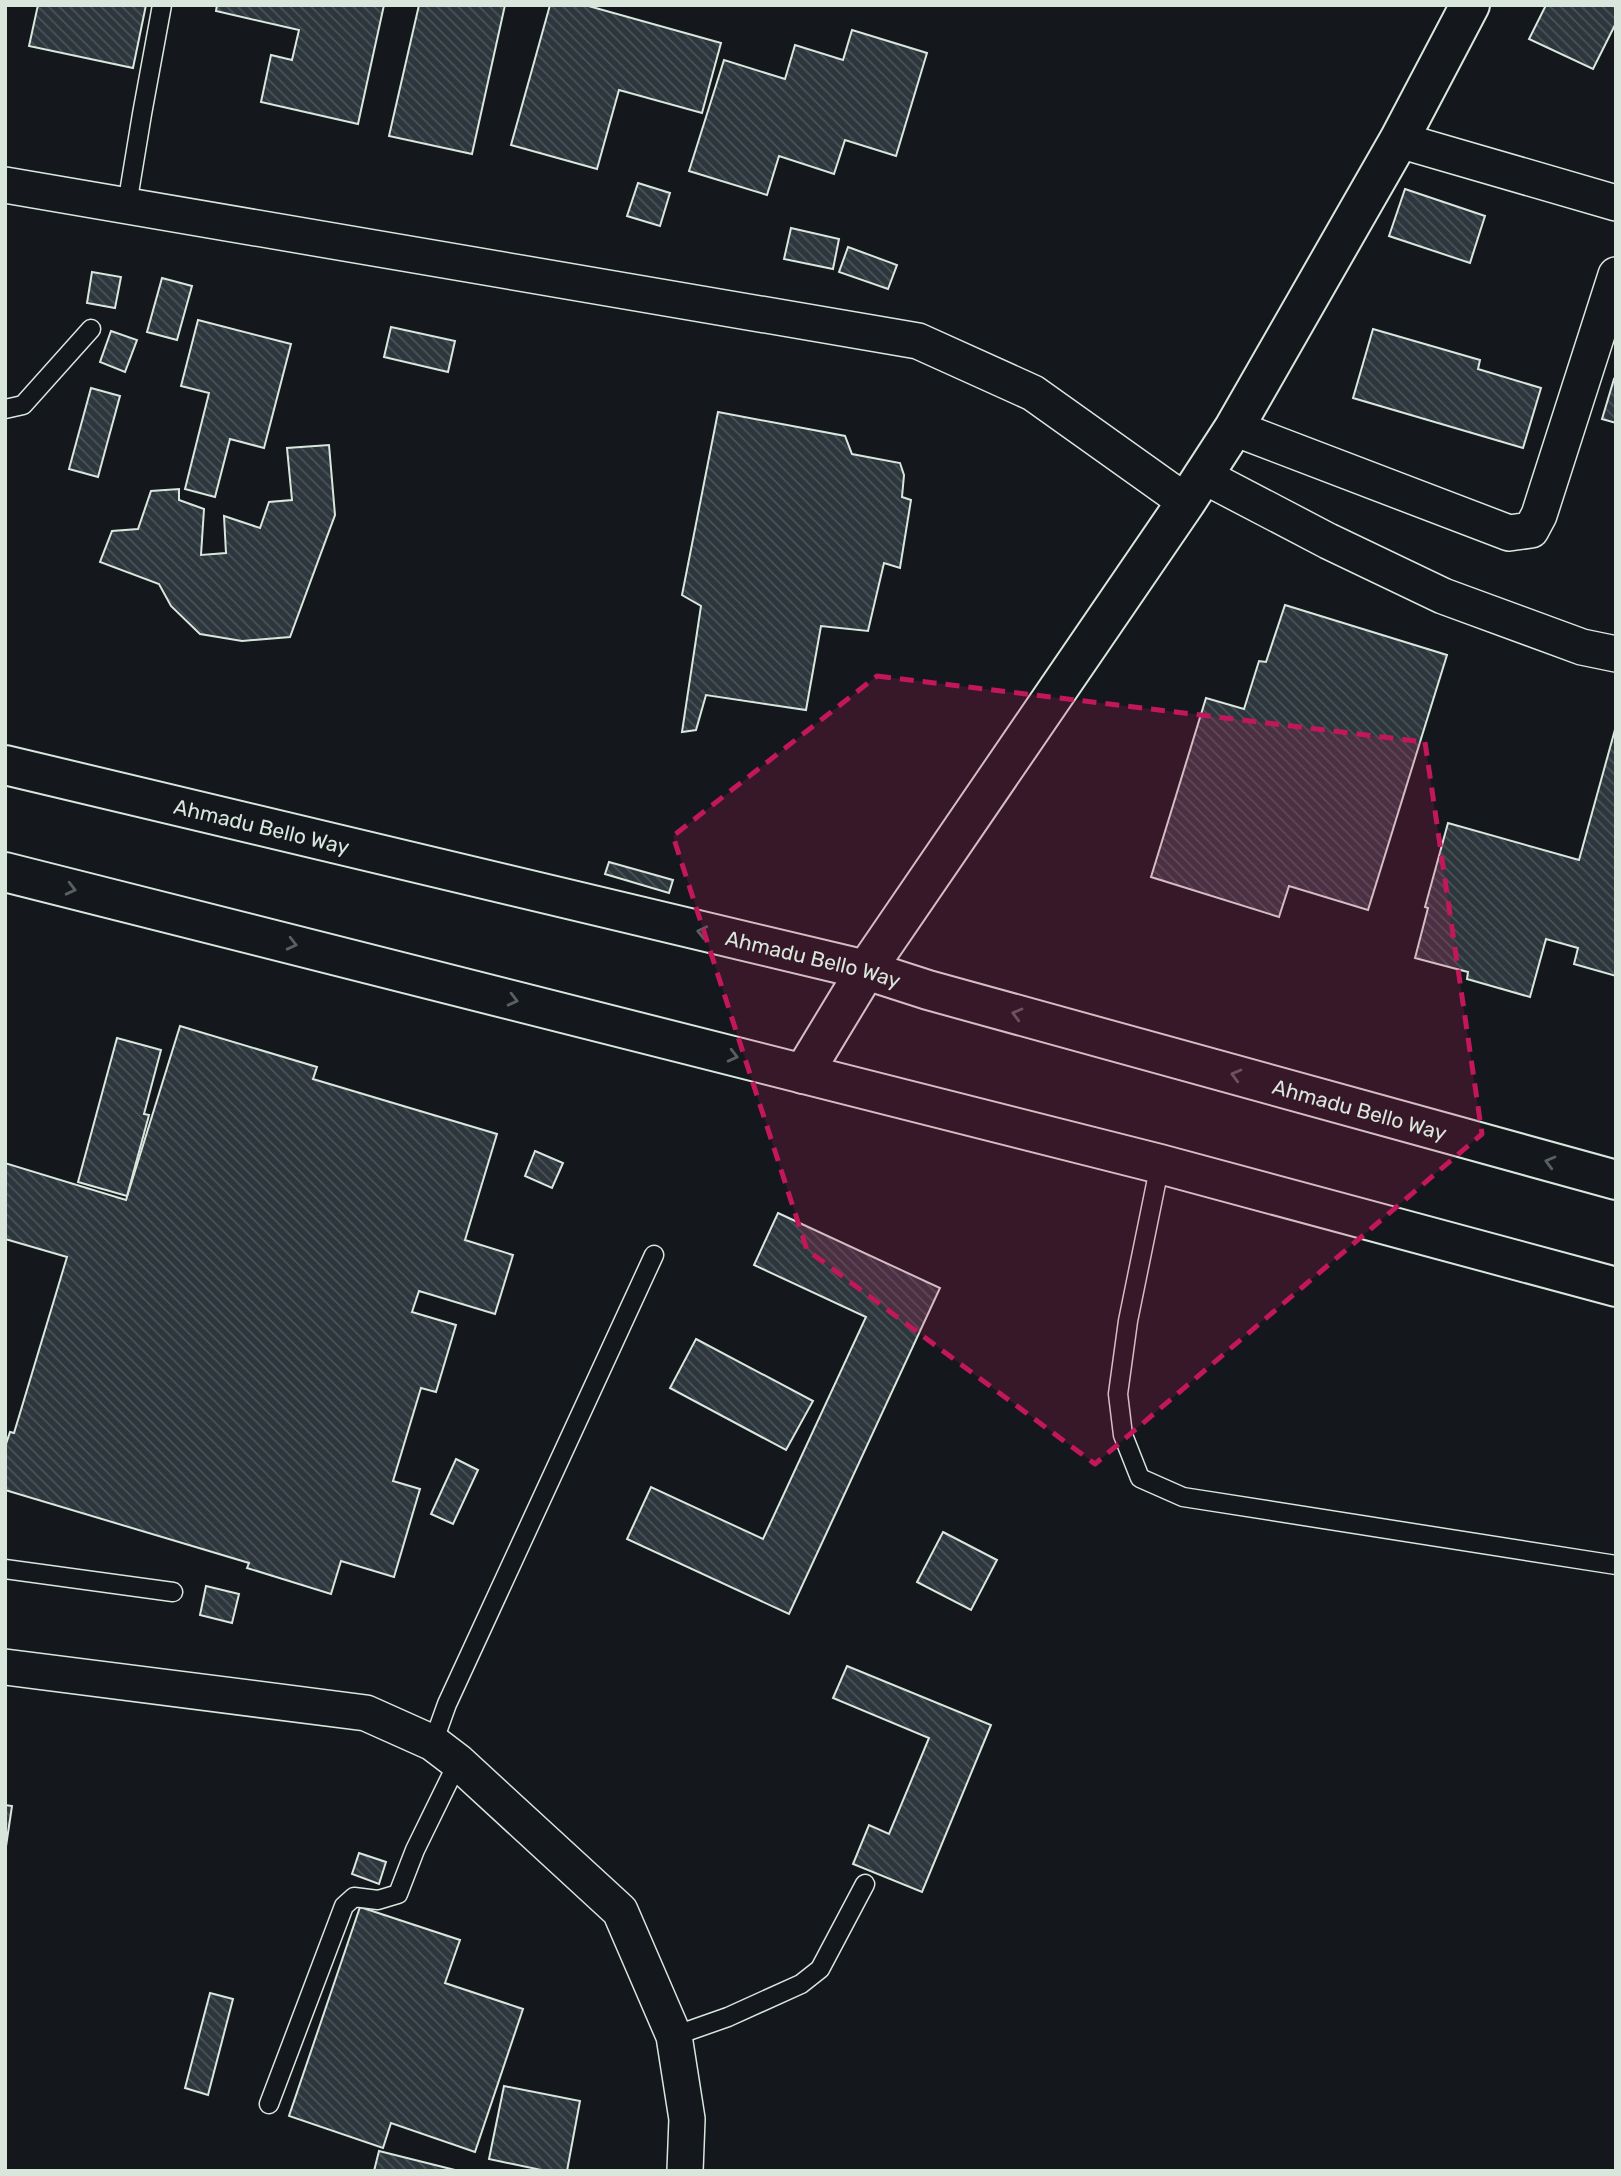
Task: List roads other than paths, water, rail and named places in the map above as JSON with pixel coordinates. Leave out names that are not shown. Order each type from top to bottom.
[{"type":"main road","points":[[803,1074],[866,970],[1234,428],[1399,140],[1470,5]]},
{"type":"main road","name":"Ahmadu Bello Way","points":[[5,765],[866,970],[942,994],[1616,1180]]},
{"type":"main road","points":[[5,872],[1160,1164],[1616,1287]]},
{"type":"street","points":[[1399,140],[1616,203]]},
{"type":"street","points":[[5,185],[918,341],[1033,393],[1194,489],[1328,541],[1443,596],[1582,647],[1616,654]]},
{"type":"street","points":[[1234,428],[1509,533],[1531,530],[1539,515],[1616,275]]},
{"type":"street","points":[[5,1667],[366,1713],[445,1752],[620,1911],[674,2036],[687,2119],[685,2171]]},
{"type":"lane","points":[[127,205],[162,5]]},
{"type":"lane","points":[[5,409],[23,405],[90,329]]},
{"type":"lane","points":[[1160,1164],[1128,1321],[1118,1394],[1123,1435],[1140,1478],[1183,1497],[1616,1564]]},
{"type":"lane","points":[[269,2104],[344,1906],[354,1897],[378,1899],[398,1895],[445,1752],[453,1692],[654,1255]]},
{"type":"lane","points":[[5,1569],[173,1592]]},
{"type":"lane","points":[[674,2036],[728,2017],[801,1984],[820,1969],[865,1884]]}]
